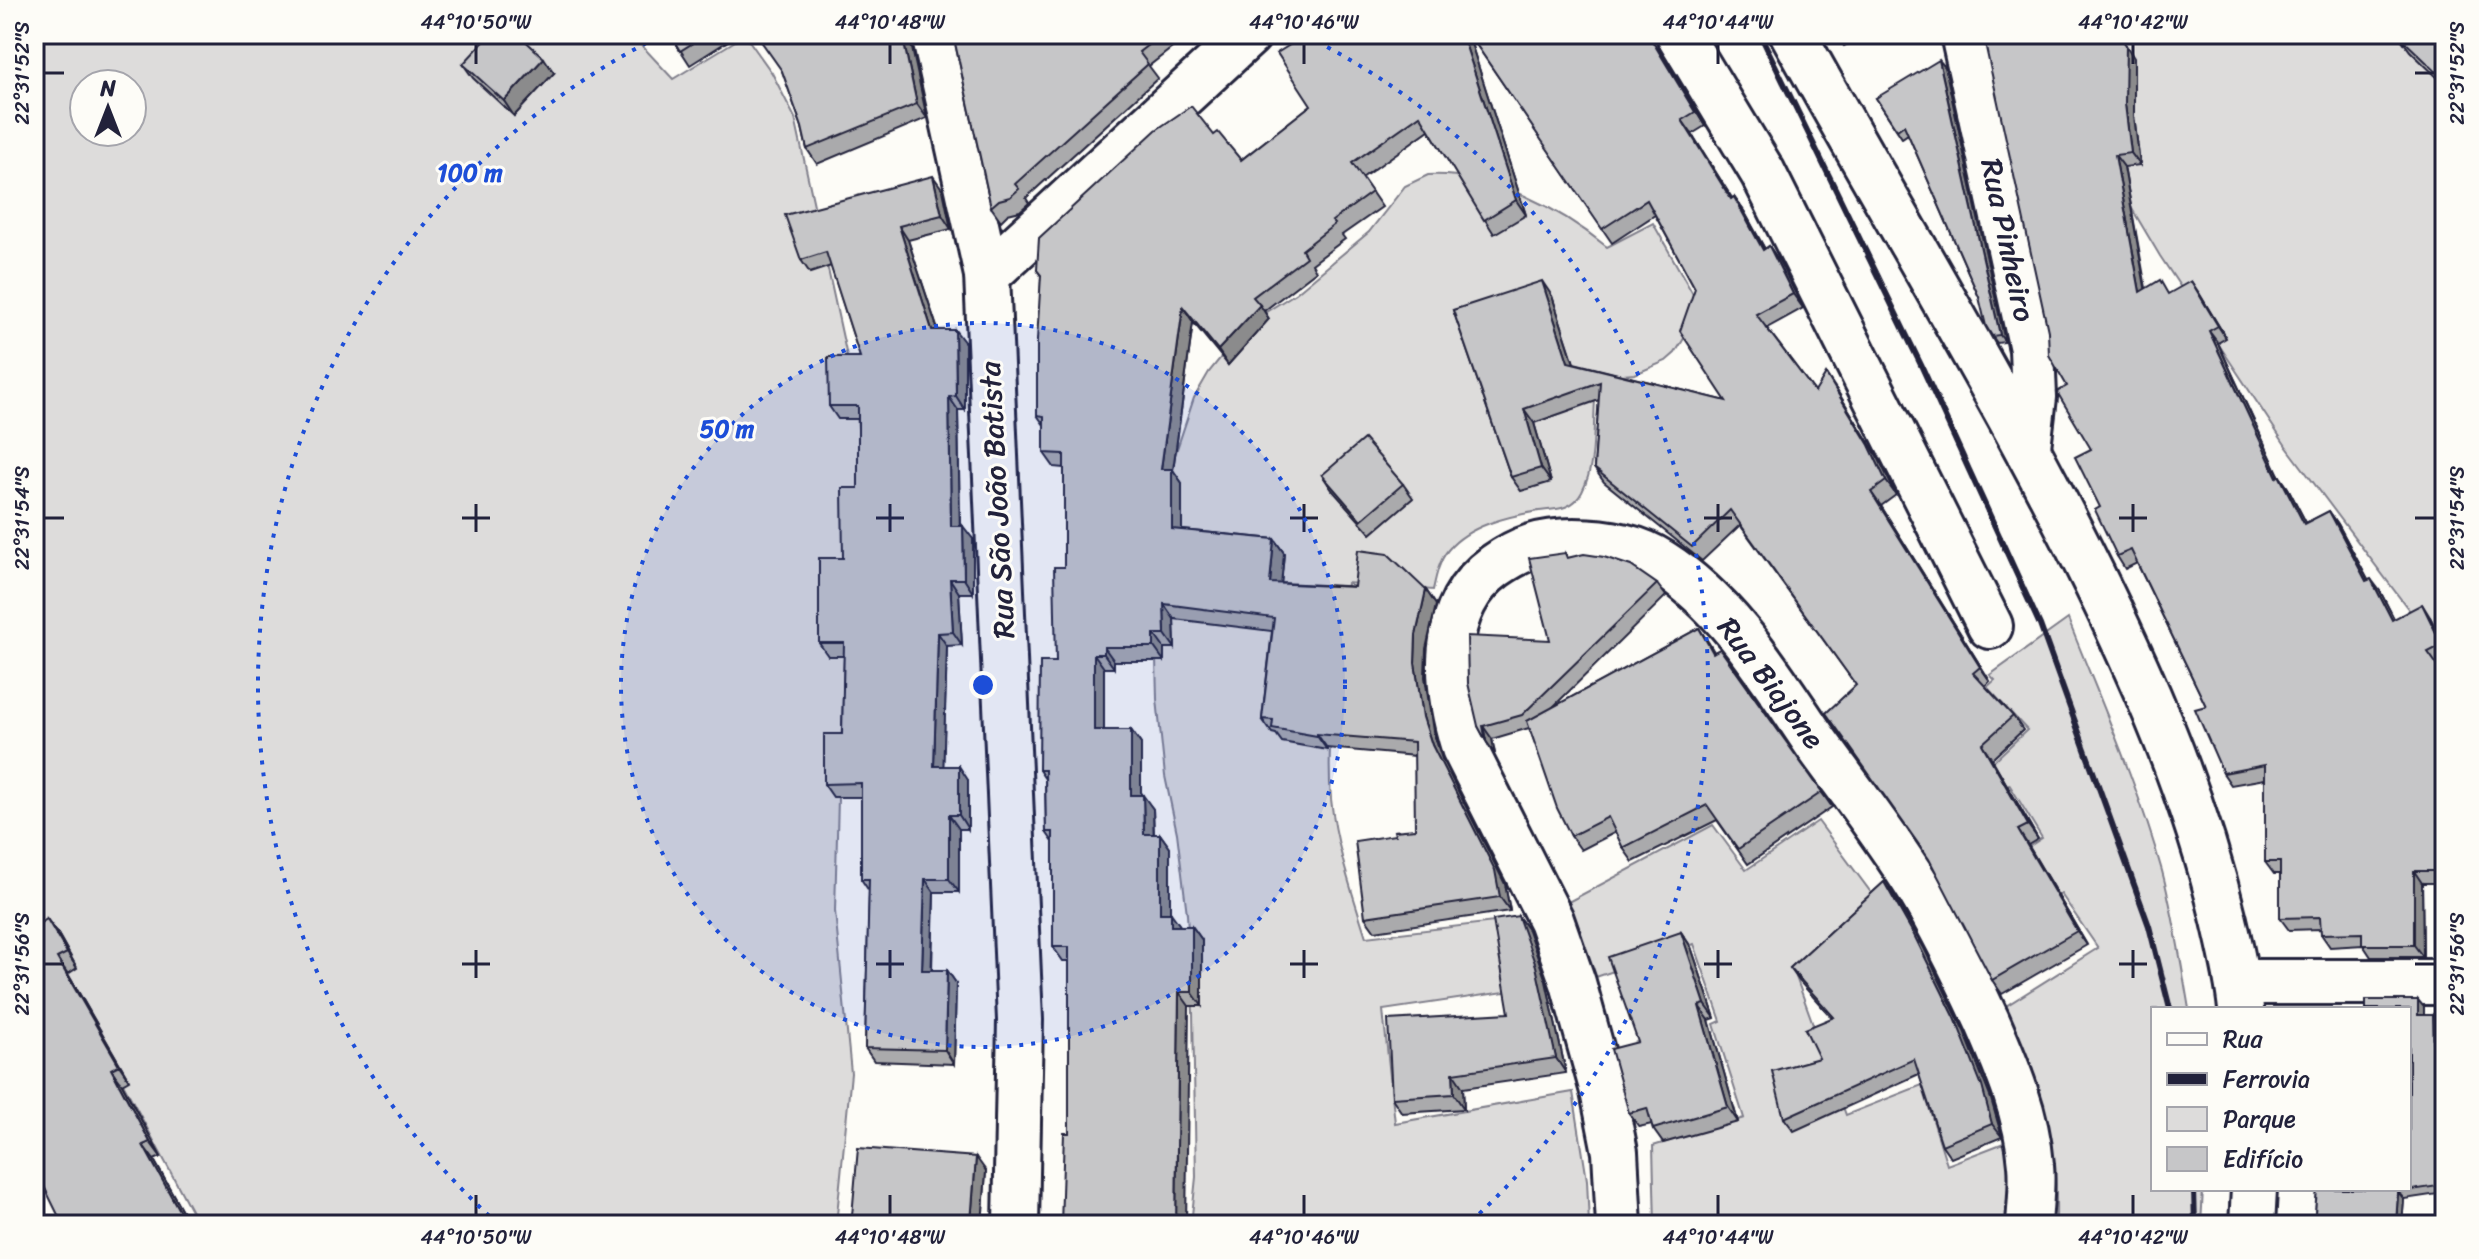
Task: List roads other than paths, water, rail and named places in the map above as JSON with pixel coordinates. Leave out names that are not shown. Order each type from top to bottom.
[{"type":"street","name":"Rua São João Batista","points":[[934,34],[987,275],[1020,1020],[1016,1225]]},
{"type":"street","points":[[987,275],[1249,34]]},
{"type":"street","points":[[1679,34],[1763,173],[1990,626]]},
{"type":"street","points":[[1793,34],[1876,186],[2028,447],[2116,622],[2190,795],[2212,868],[2240,995],[2445,982]]},
{"type":"street","name":"Rua Pinheiro","points":[[1963,34],[2032,349],[2034,397],[2028,447]]},
{"type":"street","name":"Rua Biajone","points":[[1619,1225],[1612,1137],[1603,1091],[1573,983],[1551,920],[1464,748],[1450,682],[1451,640],[1461,603],[1486,572],[1510,554],[1528,546],[1547,543],[1587,541],[1651,556],[1712,605],[1752,649],[1918,887],[1959,961],[2005,1063],[2025,1125],[2031,1168],[2029,1225]]},
{"type":"street","points":[[2252,1225],[2254,1191]]},
{"type":"railway","points":[[1760,34],[1921,365],[2040,625],[2149,926],[2169,1007]]},
{"type":"railway","points":[[2194,1191],[2195,1225]]}]
